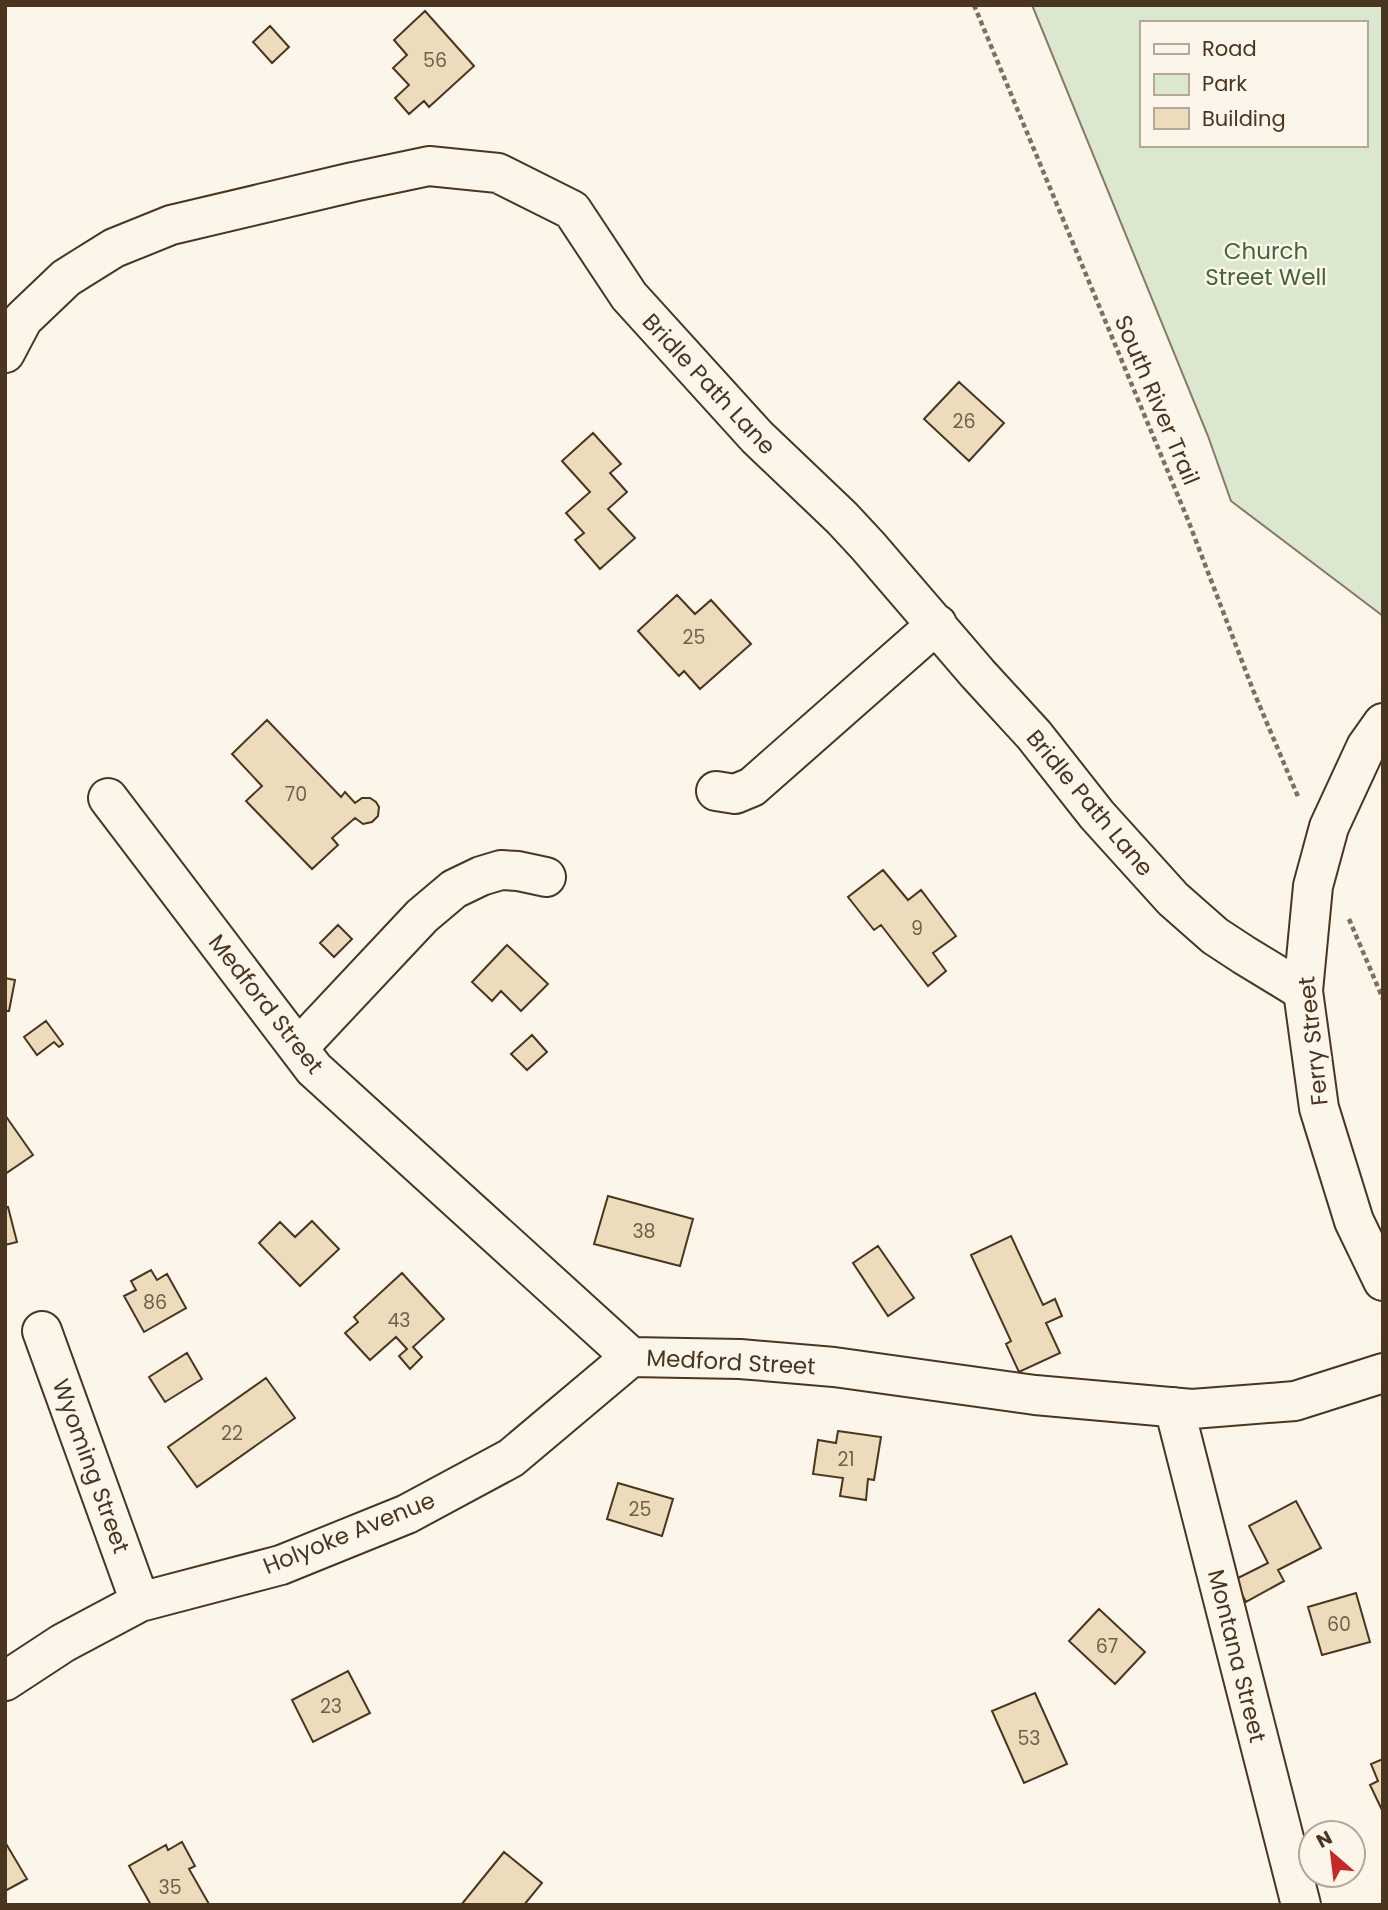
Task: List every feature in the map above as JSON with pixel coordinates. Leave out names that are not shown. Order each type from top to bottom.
[{"type":"street","name":"Bridle Path Lane","points":[[5,353],[23,319],[66,278],[114,248],[171,225],[429,166],[498,173],[572,210],[629,296],[757,437],[860,537],[1034,735],[1097,815],[1172,899],[1215,936],[1303,991]]},
{"type":"street","points":[[716,792],[735,794],[752,787],[937,624]]},
{"type":"street","name":"Ferry Street","points":[[1383,723],[1366,747],[1329,827],[1312,886],[1303,991],[1319,1108],[1354,1221],[1383,1280]]},
{"type":"street","name":"Medford Street","points":[[108,798],[314,1069],[631,1357],[740,1359],[834,1367],[1035,1395],[1192,1409],[1295,1401],[1383,1373]]},
{"type":"street","points":[[298,1048],[422,916],[454,889],[501,870],[546,877]]},
{"type":"street","name":"Wyoming Street","points":[[42,1331],[140,1602]]},
{"type":"street","name":"Holyoke Avenue","points":[[5,1681],[64,1643],[140,1602],[281,1565],[407,1514],[510,1458],[631,1357]]},
{"type":"street","name":"Montana Street","points":[[1174,1407],[1301,1905]]},
{"type":"path","name":"South River Trail","points":[[974,5],[1183,507],[1253,690],[1304,810]]},
{"type":"path","points":[[1345,910],[1383,999]]},
{"type":"green space","name":"Church Street Well","points":[[1032,5],[1383,5],[1383,616],[1231,501],[1208,436]]},
{"type":"building","points":[[425,11],[474,66],[429,107],[424,101],[409,114],[395,98],[409,85],[393,68],[407,55],[394,40]]},
{"type":"building","points":[[270,26],[289,47],[272,63],[253,42]]},
{"type":"building","points":[[959,382],[1004,423],[969,461],[924,419]]},
{"type":"building","points":[[593,433],[621,464],[610,473],[627,492],[608,509],[635,538],[600,569],[575,540],[584,533],[566,513],[590,492],[562,461]]},
{"type":"building","points":[[677,595],[695,614],[711,600],[751,644],[700,689],[684,671],[679,676],[638,631]]},
{"type":"building","points":[[267,720],[341,797],[345,792],[355,803],[362,798],[370,798],[379,807],[378,816],[372,822],[363,824],[355,818],[332,838],[338,845],[312,869],[246,801],[262,786],[232,754]]},
{"type":"building","points":[[883,870],[908,900],[921,890],[956,936],[933,953],[946,971],[928,986],[881,925],[874,930],[848,897]]},
{"type":"building","points":[[338,925],[352,939],[334,957],[320,943]]},
{"type":"building","points":[[507,945],[548,984],[521,1011],[501,991],[492,1001],[472,982]]},
{"type":"building","points":[[5,978],[15,980],[9,1011],[5,1011]]},
{"type":"building","points":[[46,1021],[63,1044],[59,1047],[54,1042],[37,1055],[24,1037]]},
{"type":"building","points":[[532,1035],[547,1052],[527,1070],[511,1054]]},
{"type":"building","points":[[5,1115],[33,1155],[5,1174]]},
{"type":"building","points":[[608,1196],[693,1219],[680,1266],[594,1244]]},
{"type":"building","points":[[5,1207],[8,1207],[17,1242],[5,1245]]},
{"type":"building","points":[[312,1221],[339,1249],[300,1286],[259,1243],[280,1222],[295,1237]]},
{"type":"building","points":[[1011,1236],[1043,1305],[1055,1299],[1062,1316],[1046,1323],[1060,1353],[1019,1372],[1006,1344],[1011,1341],[971,1255]]},
{"type":"building","points":[[878,1246],[914,1298],[888,1316],[853,1263]]},
{"type":"building","points":[[151,1270],[157,1280],[167,1274],[186,1308],[144,1332],[124,1296],[136,1290],[131,1281]]},
{"type":"building","points":[[402,1273],[444,1319],[413,1347],[422,1357],[410,1369],[399,1356],[407,1349],[396,1337],[370,1360],[345,1333],[358,1322],[354,1317]]},
{"type":"building","points":[[187,1353],[202,1379],[165,1402],[149,1377]]},
{"type":"building","points":[[266,1378],[295,1418],[197,1487],[168,1447]]},
{"type":"building","points":[[838,1431],[881,1437],[874,1480],[868,1479],[866,1500],[840,1496],[843,1478],[813,1474],[818,1440],[836,1443]]},
{"type":"building","points":[[618,1483],[673,1499],[662,1536],[607,1519]]},
{"type":"building","points":[[1296,1501],[1321,1548],[1278,1570],[1284,1581],[1246,1602],[1234,1580],[1268,1563],[1249,1526]]},
{"type":"building","points":[[1356,1593],[1370,1642],[1322,1655],[1308,1607]]},
{"type":"building","points":[[1099,1609],[1145,1652],[1115,1684],[1069,1641]]},
{"type":"building","points":[[348,1671],[370,1713],[313,1742],[292,1700]]},
{"type":"building","points":[[1035,1693],[1067,1764],[1024,1783],[992,1711]]},
{"type":"building","points":[[1383,1759],[1383,1812],[1370,1785],[1378,1781],[1371,1764]]},
{"type":"building","points":[[5,1842],[27,1879],[5,1891]]},
{"type":"building","points":[[182,1842],[195,1866],[189,1869],[209,1904],[151,1905],[129,1866],[166,1845],[168,1850]]},
{"type":"building","points":[[504,1852],[542,1883],[524,1905],[461,1905]]}]
